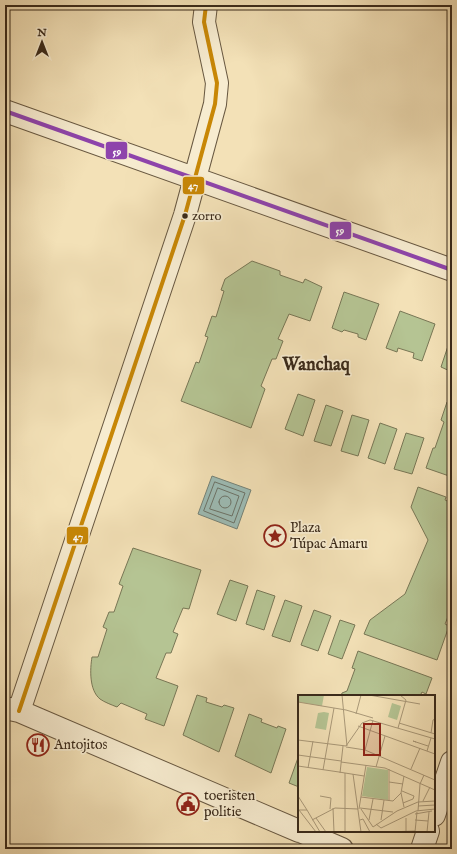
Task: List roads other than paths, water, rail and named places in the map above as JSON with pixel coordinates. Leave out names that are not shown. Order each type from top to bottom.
[{"type":"street","points":[[206,5],[204,22],[217,83],[215,104],[196,178],[185,215],[12,710],[298,831]]},
{"type":"street","points":[[5,111],[452,270]]},
{"type":"street","points":[[435,812],[452,762]]},
{"type":"street","points":[[301,832],[342,849]]},
{"type":"street","points":[[422,849],[428,832]]},
{"type":"water","points":[[212,476],[251,490],[237,529],[198,514]]},
{"type":"place","name":"zorro","points":[[185,216]]},
{"type":"place","name":"Plaza Túpac Amaru","points":[[275,536]]},
{"type":"place","name":"Antojitos","points":[[38,745]]},
{"type":"place","name":"toeristen politie","points":[[188,804]]},
{"type":"district","name":"Wanchaq","points":[[316,365]]}]
